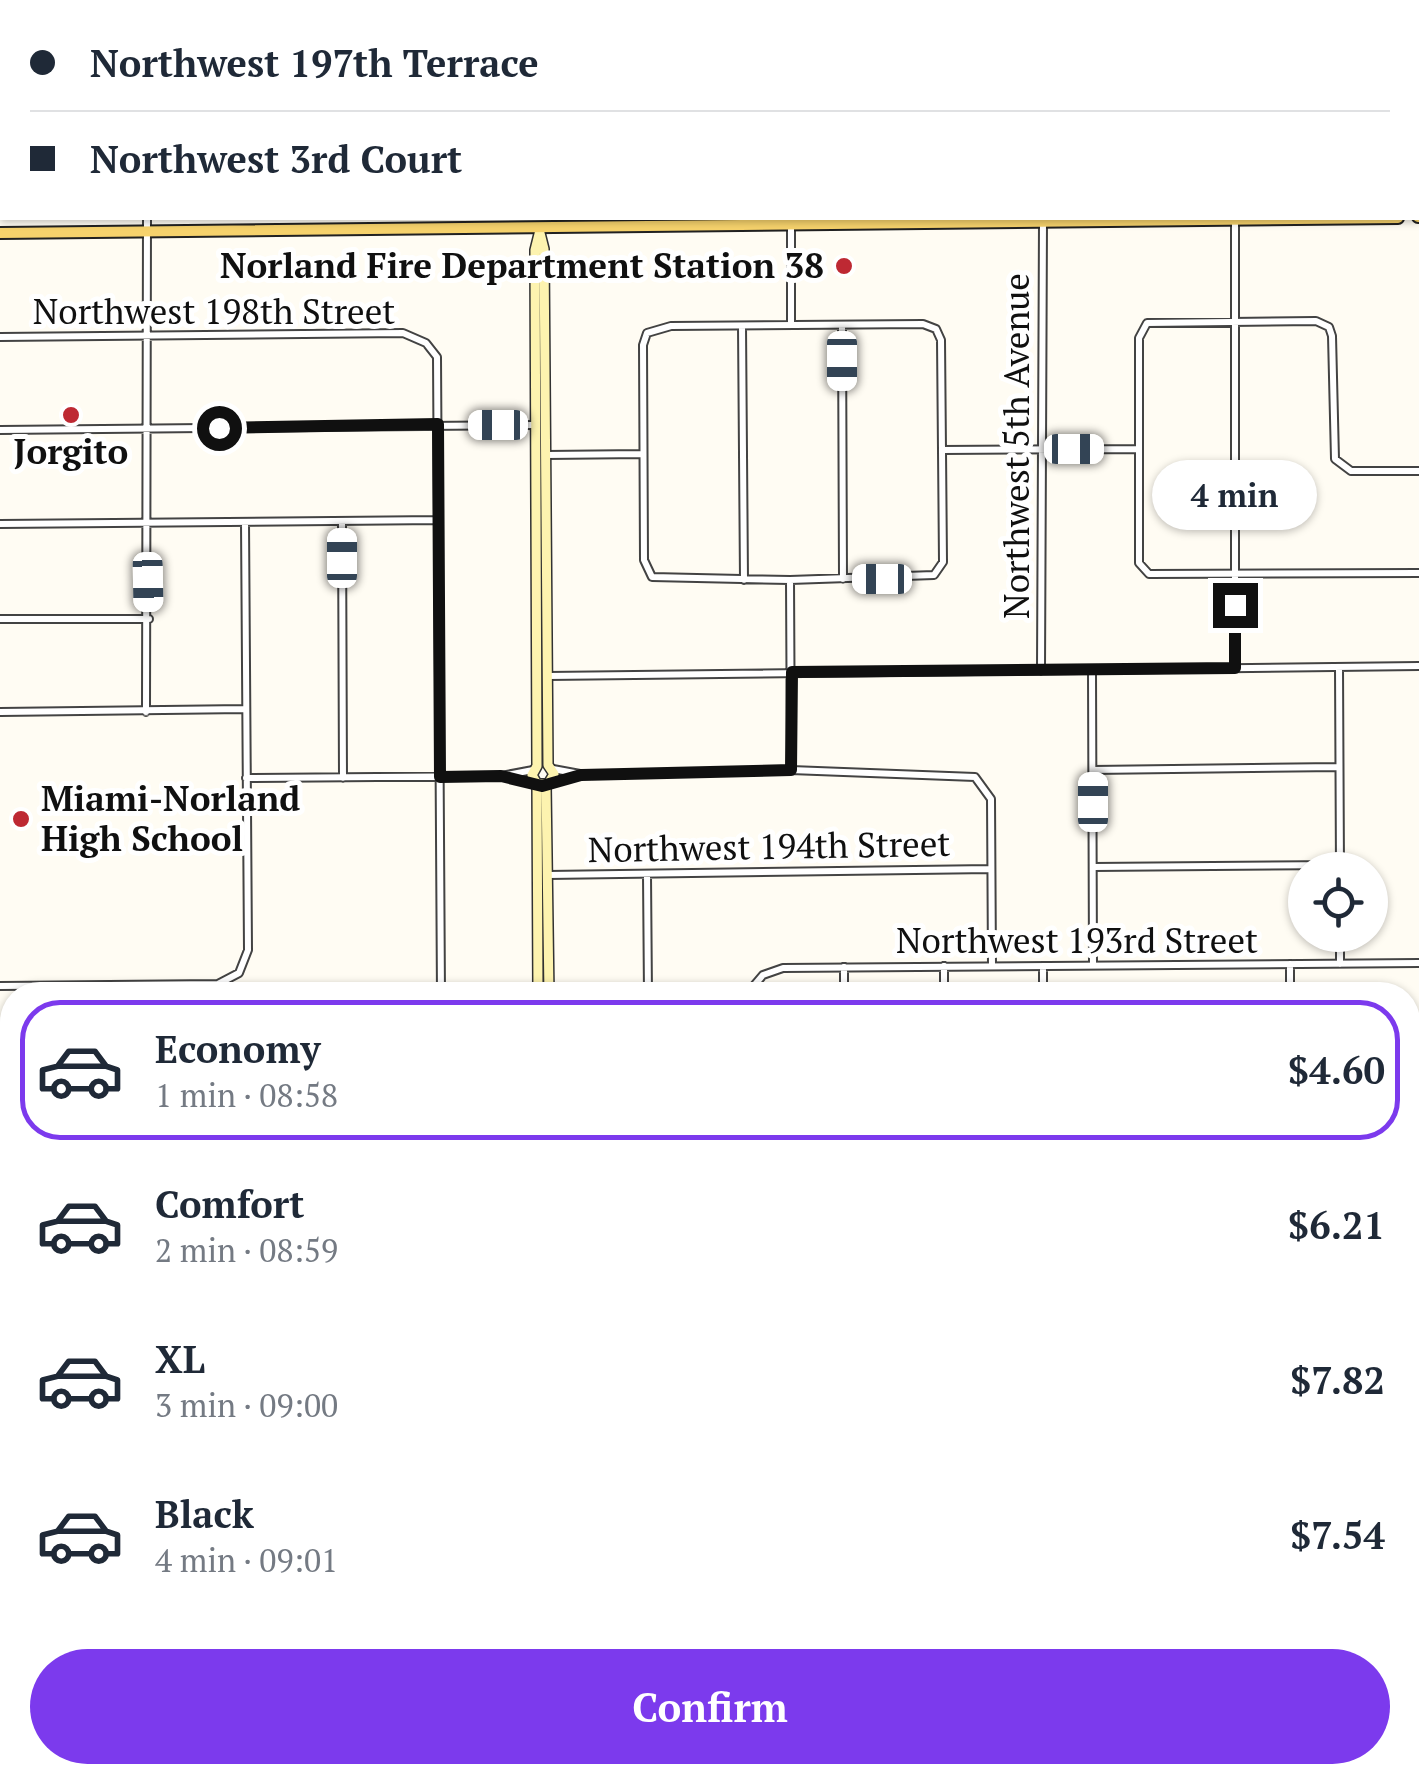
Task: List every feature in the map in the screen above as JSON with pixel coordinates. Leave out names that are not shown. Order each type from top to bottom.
[{"type":"main road","points":[[0,233],[791,227],[1069,220]]},
{"type":"street","points":[[146,712],[147,220]]},
{"type":"street","points":[[538,982],[543,783],[550,767],[544,249],[540,220]]},
{"type":"street","points":[[1235,220],[1235,668]]},
{"type":"street","name":"Northwest 5th Avenue","points":[[1042,671],[1043,221]]},
{"type":"street","points":[[791,227],[791,325]]},
{"type":"street","points":[[540,230],[534,250],[535,768],[543,783],[549,982]]},
{"type":"street","points":[[1419,470],[1341,468],[1333,448],[1329,327],[1316,320],[1147,323],[1139,338],[1139,563],[1149,574],[1419,573]]},
{"type":"street","points":[[922,324],[936,330],[941,340],[943,562],[934,575],[658,580],[647,572],[643,454],[647,332],[656,327],[842,325],[922,324]]},
{"type":"street","points":[[742,325],[744,580]]},
{"type":"street","points":[[842,325],[843,579]]},
{"type":"street","name":"Northwest 198th Street","points":[[0,337],[404,333],[426,343],[437,357],[438,424]]},
{"type":"street","points":[[438,424],[442,982]]},
{"type":"street","points":[[0,430],[534,425]]},
{"type":"street","points":[[942,450],[1139,449]]},
{"type":"street","points":[[546,455],[643,454]]},
{"type":"street","points":[[0,524],[438,520]]},
{"type":"street","points":[[222,982],[239,972],[248,950],[246,522]]},
{"type":"street","points":[[342,522],[342,778]]},
{"type":"street","points":[[790,580],[791,770]]},
{"type":"street","points":[[0,620],[149,619]]},
{"type":"street","points":[[548,676],[1419,666]]},
{"type":"street","points":[[1339,667],[1340,852]]},
{"type":"street","points":[[1092,672],[1093,964]]},
{"type":"street","points":[[0,712],[245,709]]},
{"type":"street","points":[[501,776],[550,767],[581,775]]},
{"type":"street","points":[[1093,770],[1340,767]]},
{"type":"street","points":[[246,779],[501,776],[543,783],[581,775],[791,770],[976,777],[991,799],[992,966]]},
{"type":"street","points":[[1093,867],[1288,868]]},
{"type":"street","name":"Northwest 194th Street","points":[[548,875],[992,869]]},
{"type":"street","points":[[647,875],[648,982]]},
{"type":"street","points":[[1340,952],[1340,964]]},
{"type":"street","name":"Northwest 193rd Street","points":[[756,982],[762,975],[783,968],[1419,963]]},
{"type":"street","points":[[1290,964],[1290,982]]},
{"type":"street","points":[[944,966],[944,982]]},
{"type":"street","points":[[1043,966],[1043,982]]},
{"type":"street","points":[[844,968],[844,982]]},
{"type":"place","name":"Norland Fire Department Station 38","points":[[844,266]]},
{"type":"place","name":"Jorgito","points":[[71,415]]},
{"type":"place","name":"Miami-Norland High School","points":[[21,819]]},
{"type":"route","points":[[219,428],[438,424],[440,777],[501,776],[542,786],[581,775],[791,770],[792,672],[1235,668],[1235,605]]}]
